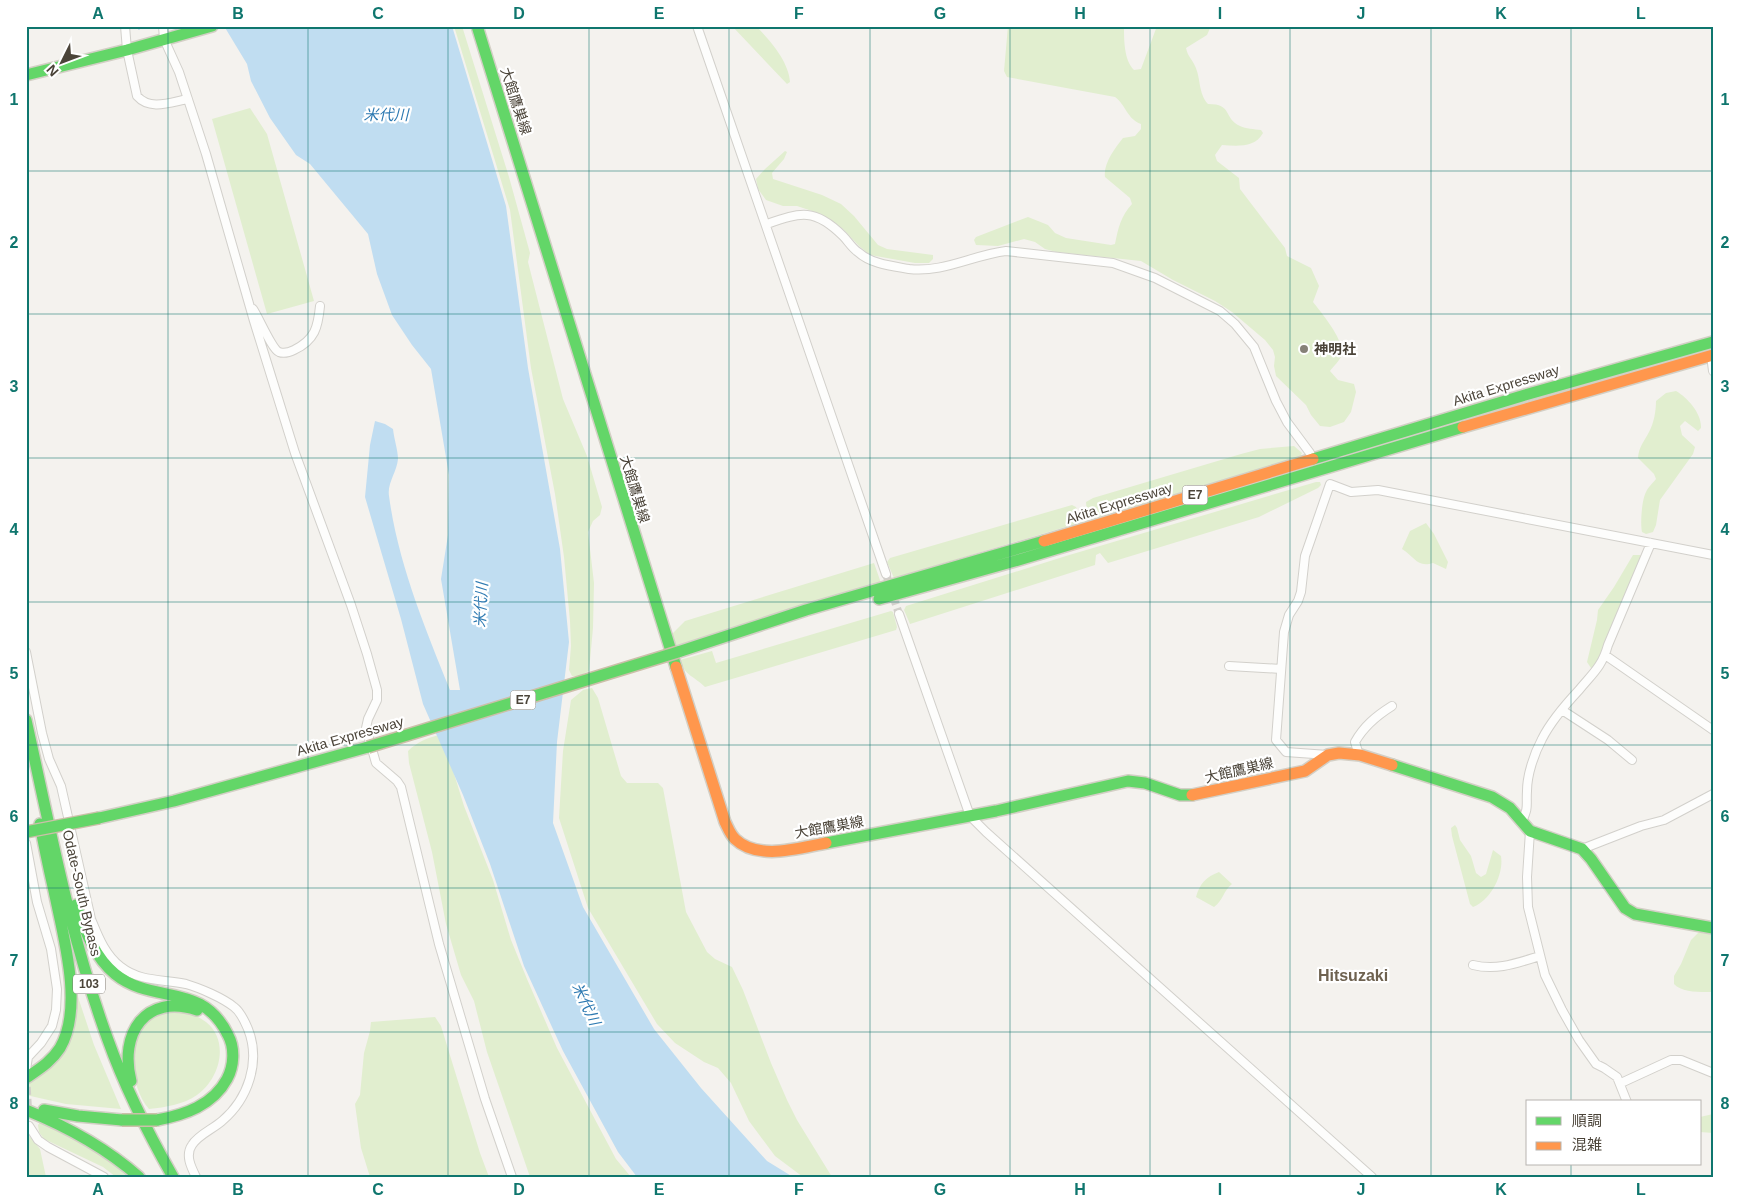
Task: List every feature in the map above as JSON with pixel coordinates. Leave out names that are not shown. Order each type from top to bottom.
[{"type":"main road","points":[[26,75],[127,50],[212,26]]},
{"type":"main road","name":"大館鷹巣線","points":[[476,26],[665,634],[725,822],[734,839],[758,851],[774,851],[970,816],[1128,781],[1146,783],[1180,795],[1196,795],[1305,771],[1328,755]]},
{"type":"main road","name":"Akita Expressway","points":[[26,832],[174,801],[368,747],[678,652],[806,610],[977,561],[1525,394],[1713,342]]},
{"type":"main road","name":"Akita Expressway","points":[[678,652],[1022,559],[1531,407],[1713,355]]},
{"type":"main road","name":"Odate-South Bypass","points":[[26,720],[69,910],[92,995],[124,1080],[174,1177]]},
{"type":"main road","points":[[1328,755],[1339,753],[1359,755],[1403,767],[1492,798],[1510,808],[1530,831],[1582,849],[1591,859],[1624,908],[1636,914],[1713,928]]},
{"type":"main road","name":"Odate-South Bypass","points":[[26,762],[76,971],[85,1001],[114,1079],[143,1141],[163,1177]]},
{"type":"main road","points":[[26,1105],[78,1116],[176,1117],[195,1110],[218,1092],[231,1067],[232,1047],[230,1038],[220,1018],[204,1005],[182,996],[134,986],[116,976],[100,960],[82,924],[40,779]]},
{"type":"main road","points":[[26,1078],[40,1070],[59,1049],[67,1032],[71,1011],[66,953],[39,818]]},
{"type":"main road","points":[[26,828],[99,818]]},
{"type":"main road","points":[[155,1117],[198,1100],[213,1087],[223,1068],[225,1050],[220,1032],[208,1016],[192,1008],[166,1006],[150,1012],[137,1024],[129,1039],[127,1048],[130,1078],[141,1109],[174,1177]]},
{"type":"main road","points":[[26,1100],[121,1117]]},
{"type":"main road","points":[[26,1110],[62,1125],[94,1142],[139,1177]]},
{"type":"street","points":[[124,26],[137,96],[142,101],[158,105],[188,99]]},
{"type":"street","points":[[163,26],[164,39],[179,72],[206,154],[295,453],[367,654],[377,690],[377,700],[366,728],[368,737],[376,763],[401,787],[439,944],[484,1099],[512,1177]]},
{"type":"street","points":[[697,26],[767,224],[886,574]]},
{"type":"street","points":[[767,224],[801,214],[818,216],[830,224],[859,254],[879,263],[910,269],[932,269],[954,265],[990,253],[1006,252],[1113,263],[1155,278],[1201,300],[1220,311],[1235,324],[1254,347],[1276,401],[1287,422],[1310,453]]},
{"type":"street","points":[[249,303],[262,322],[272,344],[278,352],[283,353],[291,352],[302,346],[313,336],[318,322],[320,306]]},
{"type":"street","points":[[1712,363],[1713,371]]},
{"type":"street","points":[[1328,755],[1286,752],[1276,740],[1284,632],[1289,615],[1298,601],[1301,592],[1305,556],[1330,484],[1351,492],[1378,490],[1713,556]]},
{"type":"street","points":[[1522,821],[1528,809],[1527,790],[1532,765],[1541,740],[1562,710],[1595,673],[1605,655],[1651,543]]},
{"type":"street","points":[[899,614],[970,816],[1118,952],[1372,1177]]},
{"type":"street","points":[[26,652],[42,733],[49,759],[61,786],[92,919],[98,936],[106,950],[120,967],[135,975],[149,980],[186,984],[235,1007],[242,1016],[248,1030],[253,1047],[252,1077],[236,1107],[192,1145],[188,1155],[191,1168],[196,1177]]},
{"type":"street","points":[[1605,655],[1713,730]]},
{"type":"street","points":[[1229,666],[1281,669]]},
{"type":"street","points":[[1359,755],[1355,742],[1359,735],[1378,714],[1392,706]]},
{"type":"street","points":[[1562,710],[1608,740],[1632,760]]},
{"type":"street","points":[[1582,849],[1641,826],[1664,820],[1713,794]]},
{"type":"street","points":[[1530,831],[1527,877],[1528,907],[1549,984],[1579,1040],[1596,1064],[1617,1076],[1626,1100]]},
{"type":"street","points":[[26,843],[37,902],[52,949],[57,989],[56,1010],[52,1026],[28,1058],[26,1070]]},
{"type":"street","points":[[1474,965],[1485,968],[1508,966],[1540,956]]},
{"type":"street","points":[[1621,1084],[1671,1060],[1681,1060],[1713,1073]]},
{"type":"street","points":[[29,1126],[38,1140],[48,1147],[104,1177]]},
{"type":"green space","points":[[454,26],[462,26],[509,177],[530,253],[528,262],[563,399],[587,456],[602,507],[600,515],[593,521],[588,532],[594,583],[593,628],[589,671],[579,676],[572,676],[569,670],[571,646],[570,621],[564,557],[555,494],[531,368],[510,210]]},
{"type":"green space","points":[[732,26],[756,26],[773,45],[782,59],[789,74],[790,82],[787,84]]},
{"type":"green space","points":[[1008,26],[1124,26],[1126,55],[1134,70],[1141,69],[1157,26],[1211,26],[1207,35],[1186,48],[1197,71],[1205,100],[1208,104],[1221,106],[1231,119],[1240,126],[1261,130],[1263,133],[1260,138],[1250,144],[1239,146],[1222,145],[1215,155],[1217,161],[1239,178],[1240,189],[1285,248],[1287,256],[1311,268],[1319,286],[1313,302],[1332,327],[1342,349],[1341,357],[1330,371],[1338,380],[1354,384],[1356,392],[1351,412],[1344,422],[1330,427],[1320,426],[1306,405],[1276,376],[1273,350],[1265,340],[1232,312],[1215,301],[1141,261],[1056,252],[1024,239],[998,246],[976,245],[974,240],[976,237],[1028,217],[1048,225],[1055,233],[1066,238],[1115,244],[1120,223],[1132,204],[1130,198],[1105,177],[1105,172],[1110,156],[1123,138],[1135,136],[1141,129],[1141,124],[1133,119],[1115,97],[1007,77],[1004,71]]},
{"type":"green space","points":[[250,108],[267,134],[314,301],[267,314],[212,119]]},
{"type":"green space","points":[[785,151],[787,152],[784,159],[772,173],[773,179],[822,195],[841,204],[854,216],[878,245],[887,249],[933,255],[933,259],[929,263],[915,263],[870,255],[843,229],[821,214],[797,206],[783,206],[766,200],[758,189],[756,179]]},
{"type":"green space","points":[[1676,391],[1697,412],[1701,428],[1698,431],[1685,421],[1680,426],[1682,435],[1695,447],[1693,454],[1660,500],[1656,525],[1653,532],[1646,534],[1642,532],[1641,528],[1643,500],[1647,490],[1656,479],[1654,474],[1638,458],[1641,447],[1652,425],[1656,401],[1666,393]]},
{"type":"green space","points":[[1294,446],[1302,453],[1300,457],[894,578],[887,562],[890,558],[1072,505],[1076,507],[1080,516],[1085,516],[1087,514],[1086,502],[1093,498],[1260,449]]},
{"type":"green space","points":[[1320,482],[1321,485],[1318,488],[1259,517],[1108,563],[1100,553],[1096,555],[1095,565],[910,624],[904,610],[906,606],[1066,556]]},
{"type":"green space","points":[[1426,523],[1434,534],[1448,562],[1446,569],[1433,563],[1420,563],[1402,549],[1410,531]]},
{"type":"green space","points":[[1633,555],[1640,555],[1642,557],[1594,669],[1591,668],[1587,662],[1598,610]]},
{"type":"green space","points":[[874,563],[881,583],[675,646],[672,634],[685,621]]},
{"type":"green space","points":[[891,611],[893,612],[897,627],[896,630],[705,687],[687,673],[680,660],[712,651],[716,663]]},
{"type":"green space","points":[[592,688],[598,698],[621,776],[627,783],[658,783],[663,788],[686,912],[707,952],[715,959],[732,967],[787,1100],[832,1177],[803,1177],[775,1156],[749,1121],[731,1083],[718,1068],[704,1062],[675,1043],[657,1024],[588,908],[559,818],[563,751],[571,700],[583,690]]},
{"type":"green space","points":[[439,735],[447,751],[464,806],[493,880],[511,940],[527,979],[557,1048],[616,1159],[631,1177],[530,1177],[487,1052],[474,1001],[461,975],[446,924],[432,852],[409,763],[408,751],[422,741]]},
{"type":"green space","points":[[1455,825],[1460,840],[1471,856],[1476,873],[1481,877],[1486,874],[1493,850],[1501,856],[1500,871],[1495,886],[1485,899],[1473,907],[1470,904],[1452,836],[1451,828]]},
{"type":"green space","points":[[1219,872],[1232,884],[1214,907],[1196,897],[1204,881]]},
{"type":"green space","points":[[1699,932],[1713,935],[1713,992],[1697,992],[1682,989],[1674,984],[1674,976],[1691,940]]},
{"type":"green space","points":[[78,997],[94,1045],[121,1109],[66,1104],[26,1095],[26,1083],[45,1072]]},
{"type":"green space","points":[[181,1010],[200,1018],[213,1030],[218,1039],[220,1049],[216,1070],[205,1088],[197,1095],[174,1105],[149,1109],[143,1100],[134,1075],[134,1048],[137,1036],[143,1025],[154,1015]]},
{"type":"green space","points":[[435,1017],[441,1026],[489,1177],[370,1177],[361,1148],[355,1104],[360,1095],[364,1053],[371,1022]]},
{"type":"green space","points":[[1713,1114],[1713,1133],[1702,1132],[1702,1117]]},
{"type":"green space","points":[[40,1122],[90,1146],[132,1177],[116,1177],[103,1167],[44,1139],[39,1132],[38,1125]]},
{"type":"green space","points":[[26,1132],[40,1149],[46,1177],[26,1177]]},
{"type":"water","name":"米代川","points":[[224,26],[452,26],[506,206],[528,368],[560,549],[569,642],[557,742],[553,823],[583,907],[654,1029],[701,1088],[767,1161],[793,1177],[637,1177],[618,1152],[563,1051],[524,966],[490,864],[463,795],[423,704],[401,619],[365,497],[370,445],[375,421],[393,429],[398,459],[389,487],[389,496],[399,546],[413,595],[450,690],[460,690],[441,579],[448,535],[449,475],[431,369],[392,315],[377,274],[368,234],[310,164],[296,155],[270,118],[251,81],[247,64]]},
{"type":"tunnel","points":[[886,574],[899,614]]},
{"type":"tunnel","points":[[26,1075],[29,1126]]},
{"type":"traffic: fast","points":[[26,75],[127,50],[212,26]]},
{"type":"traffic: fast","points":[[477,26],[676,667]]},
{"type":"traffic: fast","points":[[1313,459],[1525,395],[1713,342]]},
{"type":"traffic: fast","points":[[879,599],[1022,559],[1463,427]]},
{"type":"traffic: fast","points":[[678,652],[806,610],[1044,541]]},
{"type":"traffic: fast","points":[[368,747],[678,652]]},
{"type":"traffic: fast","points":[[26,720],[62,882],[95,1001],[129,1093],[173,1177]]},
{"type":"traffic: fast","points":[[99,818],[174,801],[368,747]]},
{"type":"traffic: fast","points":[[1392,765],[1492,797],[1510,808],[1530,831],[1582,849],[1625,908],[1635,914],[1713,928]]},
{"type":"traffic: fast","points":[[826,843],[996,811],[1128,781],[1145,783],[1180,795],[1192,795]]},
{"type":"traffic: fast","points":[[26,832],[99,818]]},
{"type":"traffic: fast","points":[[26,1078],[49,1061],[60,1048],[67,1031],[70,1012],[71,992],[66,949],[40,824]]},
{"type":"traffic: fast","points":[[76,905],[87,933],[101,960],[115,974],[145,989],[191,1000],[205,1007],[217,1018],[230,1040],[233,1051],[229,1074],[214,1096],[188,1112],[157,1120]]},
{"type":"traffic: fast","points":[[131,1081],[128,1064],[129,1048],[133,1033],[140,1022],[150,1013],[163,1007],[179,1006],[197,1010]]},
{"type":"traffic: fast","points":[[26,1110],[57,1123],[86,1139],[113,1156],[139,1177]]},
{"type":"traffic: fast","points":[[44,1110],[78,1116],[122,1120]]},
{"type":"traffic: fast","points":[[122,1120],[157,1120]]},
{"type":"traffic: slow","points":[[1463,427],[1713,355]]},
{"type":"traffic: slow","points":[[1044,541],[1313,459]]},
{"type":"traffic: slow","points":[[676,667],[725,822],[733,837],[744,846],[755,850],[767,851],[791,850],[826,843]]},
{"type":"traffic: slow","points":[[1192,795],[1305,771],[1328,755],[1339,753],[1360,755],[1392,765]]},
{"type":"place","name":"神明社","points":[[1304,349]]},
{"type":"district","name":"Hitsuzaki","points":[[1353,975]]}]
